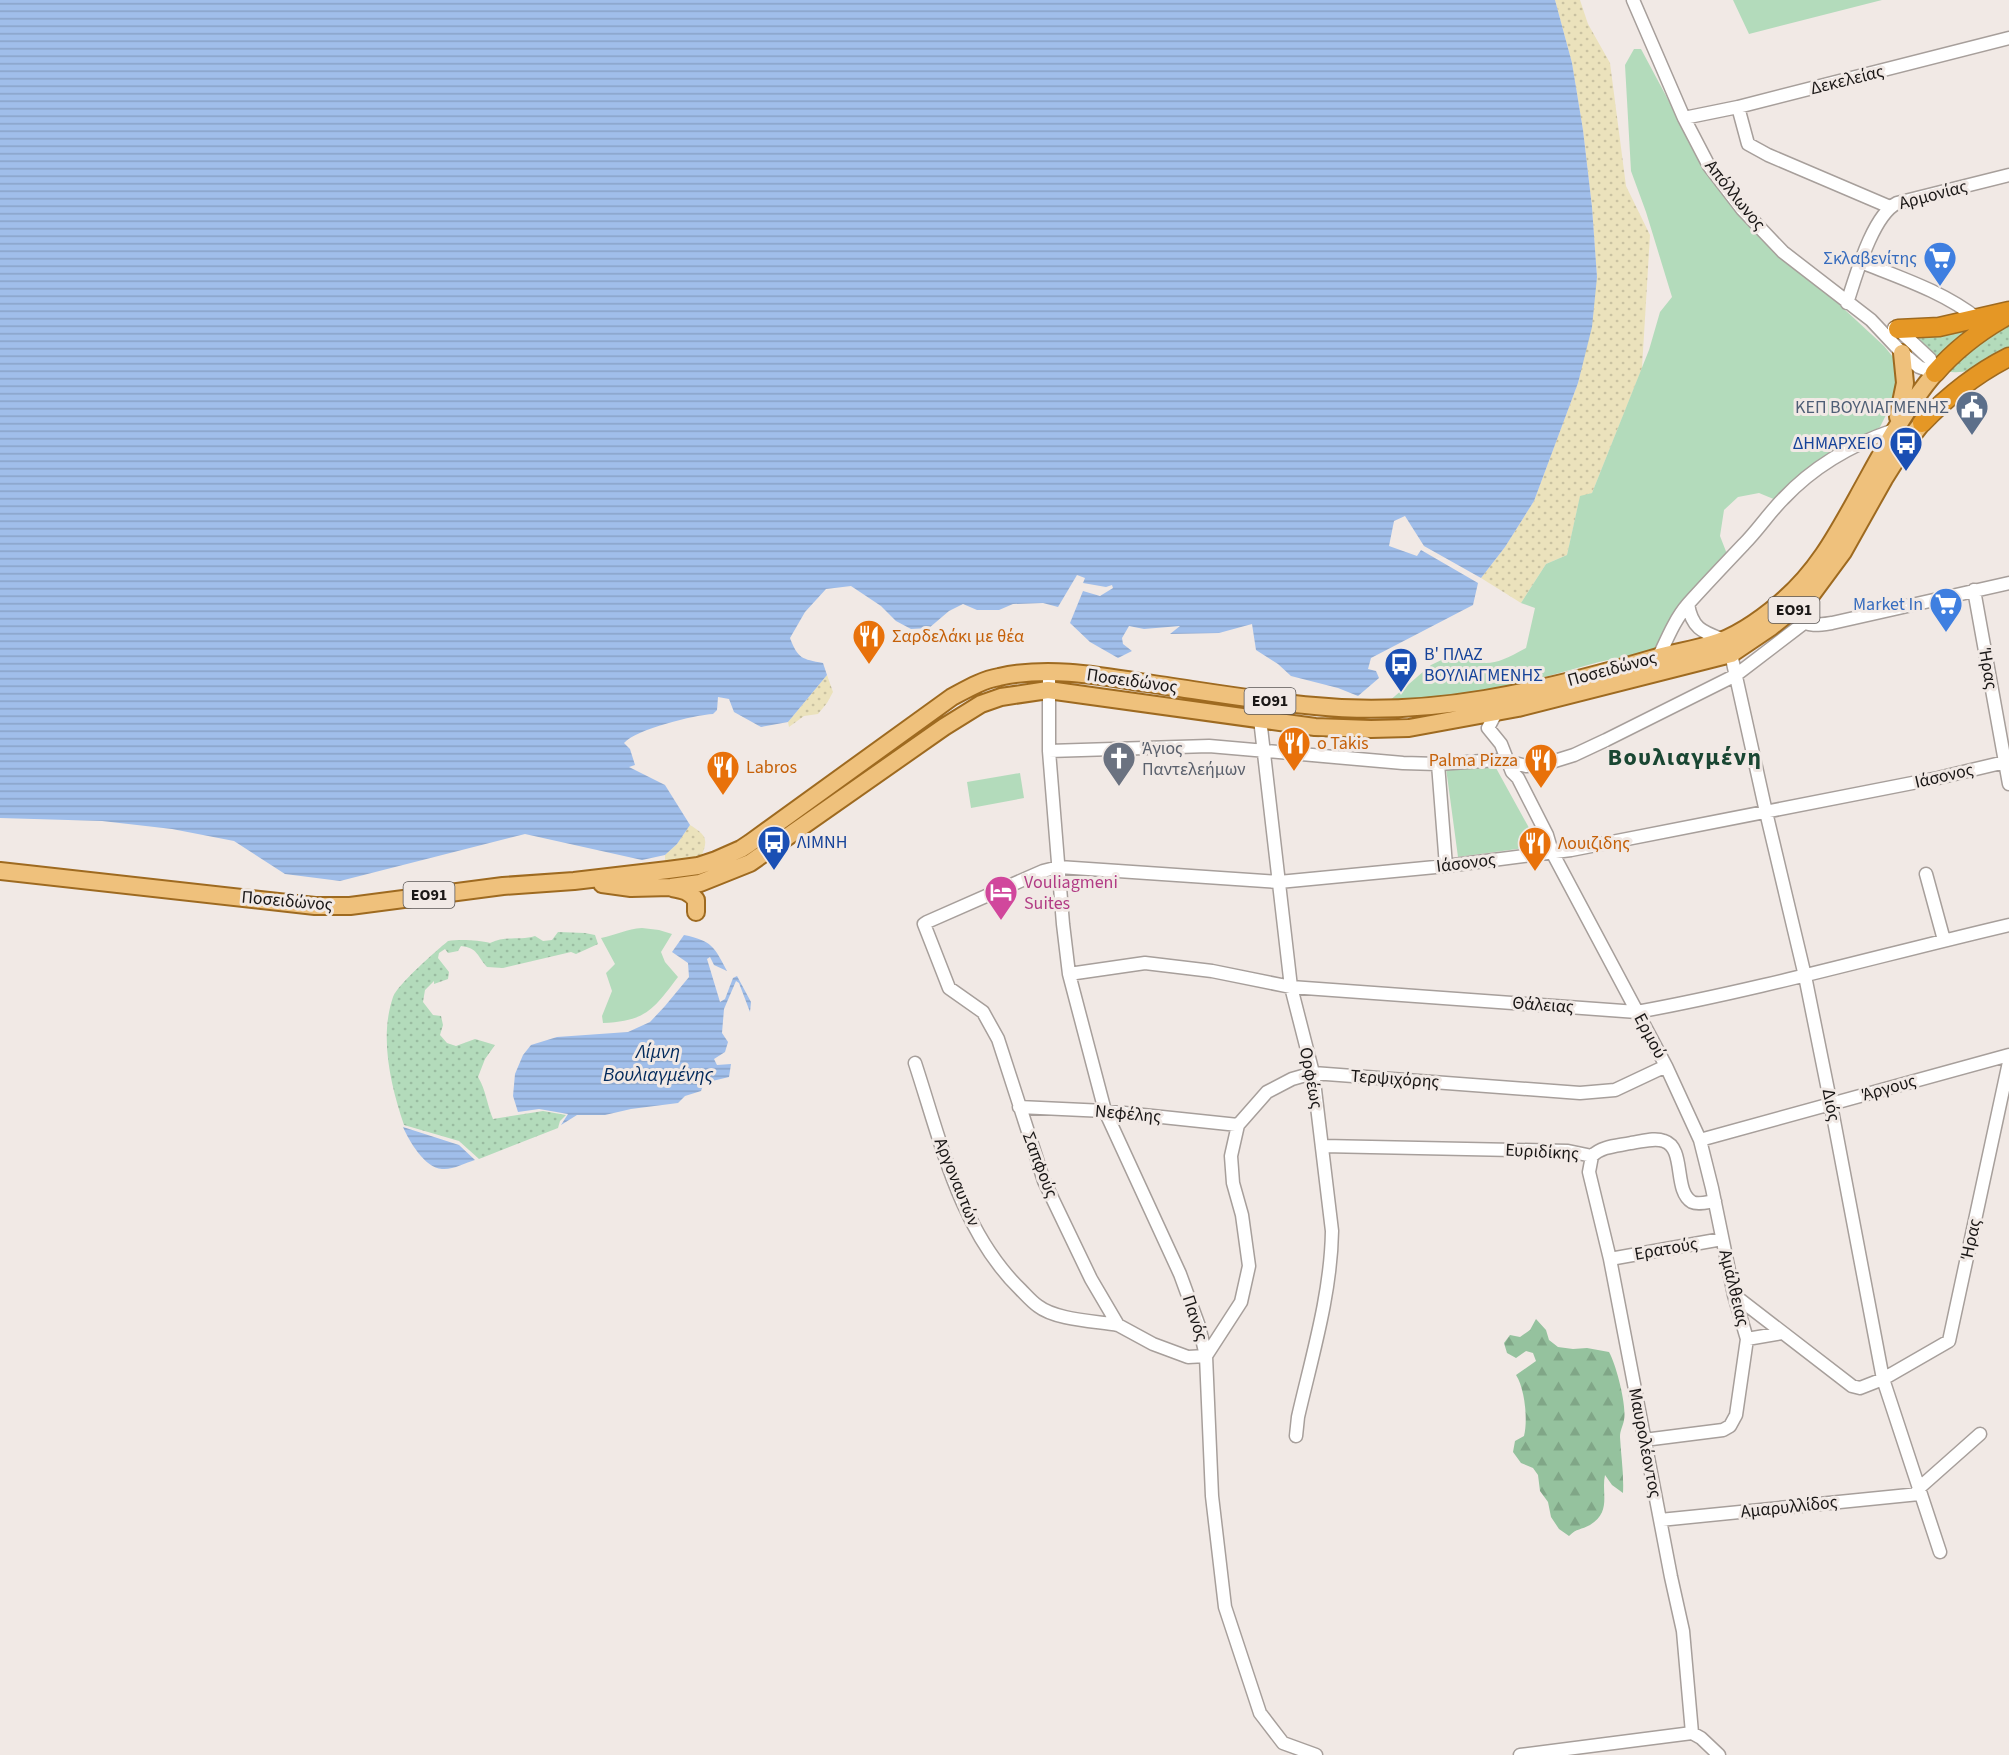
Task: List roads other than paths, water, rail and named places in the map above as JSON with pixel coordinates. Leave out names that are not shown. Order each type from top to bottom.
[{"type":"highway","points":[[1898,329],[1939,327],[2009,313]]},
{"type":"highway","name":"ΕΟ91","points":[[1935,373],[1968,340],[2009,313]]},
{"type":"highway","name":"ΕΟ91","points":[[1984,369],[2009,358]]},
{"type":"highway","points":[[1922,423],[1934,395],[1935,373],[1956,376],[1984,369]]},
{"type":"highway","name":"Ποσειδώνος","points":[[1922,423],[1937,407],[1984,369]]},
{"type":"main road","points":[[1894,430],[1905,383],[1902,353]]},
{"type":"main road","name":"Ποσειδώνος","points":[[1728,647],[1737,634],[1801,586],[1832,543],[1894,430],[1935,373]]},
{"type":"main road","name":"Ποσειδώνος","points":[[574,881],[631,888],[671,887],[700,882],[741,849],[952,697],[997,677],[1049,672],[1108,677],[1271,701],[1344,708],[1494,705],[1728,647],[1789,613],[1812,594],[1835,564],[1884,479],[1922,423]]},
{"type":"main road","name":"Ποσειδώνος","points":[[0,872],[315,906],[350,906],[495,887],[574,881],[698,866],[717,868],[750,863],[962,714],[1001,697],[1048,690],[1315,727],[1409,728],[1659,656],[1710,645],[1728,647]]},
{"type":"main road","points":[[671,887],[687,891],[696,900],[696,912]]},
{"type":"street","name":"Απόλλωνος","points":[[1633,0],[1684,117],[1709,166],[1742,208],[1783,252],[1870,320]]},
{"type":"street","name":"Δεκελείας","points":[[1684,117],[1738,107],[2009,38]]},
{"type":"street","points":[[1738,107],[1748,144],[1758,151],[1890,207]]},
{"type":"street","name":"Αρμονίας","points":[[1847,303],[1861,262],[1881,217],[1890,207],[1897,203],[2009,175]]},
{"type":"street","points":[[1861,262],[1931,291],[1964,308],[1978,319]]},
{"type":"street","points":[[1870,320],[1898,329],[1930,359],[1935,373]]},
{"type":"street","points":[[1870,320],[1919,367],[1935,373]]},
{"type":"street","points":[[1659,656],[1673,627],[1688,604],[1783,499],[1824,464],[1872,438],[1894,430]]},
{"type":"street","points":[[1789,613],[1804,623],[1816,626],[2009,583]]},
{"type":"street","name":"Ήρας","points":[[1974,590],[2007,761],[2009,784]]},
{"type":"street","points":[[1688,604],[1689,614],[1698,628],[1728,647]]},
{"type":"street","points":[[1049,750],[1209,746],[1365,761],[1510,766],[1545,764],[1574,755],[1736,675],[1804,623]]},
{"type":"street","name":"Διός","points":[[1728,647],[1805,976],[1883,1379],[1940,1552]]},
{"type":"street","points":[[1049,672],[1049,750],[1059,867]]},
{"type":"street","name":"Ερμού","points":[[1494,705],[1496,739],[1501,744],[1510,766],[1547,835],[1550,848],[1666,1066],[1700,1140],[1722,1239]]},
{"type":"street","name":"Ορφέως","points":[[1260,719],[1291,987],[1313,1072],[1332,1231],[1332,1257],[1327,1286],[1298,1417],[1296,1436]]},
{"type":"street","name":"Ιάσονος","points":[[1059,867],[1279,882],[1446,866],[1550,848],[1582,847],[1938,778],[2007,761]]},
{"type":"street","points":[[1438,764],[1446,866]]},
{"type":"street","name":"Σαπφούς","points":[[1059,867],[1043,871],[924,924],[949,988],[983,1012],[998,1039],[1018,1107],[1044,1181],[1091,1279],[1118,1325]]},
{"type":"street","name":"Πανός","points":[[1059,867],[1069,975],[1105,1111],[1180,1274],[1199,1326],[1206,1356],[1212,1496],[1225,1606],[1260,1713],[1283,1743],[1316,1755]]},
{"type":"street","points":[[1926,874],[1944,940]]},
{"type":"street","name":"Θάλειας","points":[[1069,975],[1145,963],[1212,971],[1291,987],[1637,1012],[1805,976],[2009,925]]},
{"type":"street","name":"Άργους","points":[[1700,1140],[2009,1055]]},
{"type":"street","name":"Ήρας","points":[[1734,1295],[1852,1386],[1860,1388],[1883,1379],[1949,1341],[2009,1062]]},
{"type":"street","name":"Αργοναυτών","points":[[915,1063],[942,1150],[971,1222],[1002,1272],[1039,1307],[1063,1316],[1118,1325]]},
{"type":"street","name":"Τερψιχόρης","points":[[1238,1125],[1267,1092],[1292,1079],[1313,1072],[1580,1093],[1615,1090],[1666,1066]]},
{"type":"street","name":"Νεφέλης","points":[[1018,1107],[1105,1111],[1238,1125]]},
{"type":"street","points":[[1118,1325],[1153,1344],[1188,1357],[1206,1356],[1241,1302],[1249,1266],[1242,1215],[1233,1183],[1232,1156],[1238,1125]]},
{"type":"street","name":"Ευριδίκης","points":[[1323,1146],[1568,1151],[1592,1156],[1597,1151],[1606,1148],[1662,1140],[1670,1144],[1675,1151],[1684,1194],[1689,1200],[1694,1203],[1714,1201]]},
{"type":"street","name":"Μαυρολέοντος","points":[[1592,1156],[1589,1172],[1610,1259],[1683,1631],[1692,1733]]},
{"type":"street","name":"Ερατούς","points":[[1610,1259],[1722,1239]]},
{"type":"street","name":"Αμάλθειας","points":[[1644,1440],[1723,1430],[1730,1426],[1736,1415],[1748,1340],[1734,1295],[1722,1239]]},
{"type":"street","points":[[1748,1340],[1782,1333]]},
{"type":"street","points":[[1919,1491],[1980,1434]]},
{"type":"street","name":"Αμαρυλλίδος","points":[[1660,1520],[1919,1491]]},
{"type":"street","points":[[1520,1755],[1692,1733],[1709,1744],[1719,1755]]},
{"type":"water","points":[[0,0],[1555,0],[1572,63],[1592,207],[1597,277],[1592,327],[1578,383],[1534,501],[1505,547],[1481,578],[1424,546],[1405,516],[1394,521],[1389,546],[1417,556],[1421,550],[1478,583],[1473,605],[1371,658],[1368,669],[1376,671],[1379,678],[1358,696],[1338,688],[1291,676],[1278,664],[1256,650],[1252,624],[1219,633],[1170,634],[1180,626],[1144,629],[1129,626],[1122,638],[1123,644],[1132,651],[1118,658],[1090,642],[1070,623],[1083,591],[1100,596],[1113,588],[1112,585],[1106,587],[1083,583],[1085,578],[1077,575],[1058,607],[1043,603],[1013,604],[999,610],[977,610],[963,604],[949,611],[929,628],[911,629],[896,621],[881,606],[851,586],[826,589],[805,612],[790,638],[798,654],[823,663],[827,675],[788,722],[761,727],[734,712],[729,699],[718,697],[717,710],[713,714],[653,728],[624,743],[630,749],[635,765],[629,767],[665,785],[690,825],[677,844],[665,855],[642,860],[525,834],[340,881],[285,874],[234,841],[172,829],[102,821],[0,818]]},
{"type":"water","name":"Λίμνη Βουλιαγμένης","points":[[684,935],[706,942],[715,950],[723,963],[727,971],[714,965],[710,957],[707,959],[720,1002],[725,999],[733,978],[737,976],[751,1002],[750,1012],[739,983],[736,981],[724,1009],[722,1033],[728,1042],[725,1052],[714,1059],[717,1065],[731,1064],[729,1077],[704,1083],[701,1091],[685,1096],[678,1103],[605,1115],[577,1115],[561,1125],[568,1114],[539,1109],[518,1112],[513,1096],[515,1074],[523,1055],[531,1045],[557,1037],[628,1032],[650,1022],[689,977],[688,963],[672,952]]},
{"type":"water","points":[[403,1127],[459,1145],[475,1160],[450,1168],[436,1167],[418,1153]]},
{"type":"place","name":"Σκλαβενίτης","points":[[1940,287]]},
{"type":"place","name":"ΚΕΠ ΒΟΥΛΙΑΓΜΕΝΗΣ","points":[[1972,436]]},
{"type":"place","name":"ΔΗΜΑΡΧΕΙΟ","points":[[1906,472]]},
{"type":"place","name":"Market In","points":[[1946,633]]},
{"type":"place","name":"Σαρδελάκι με θέα","points":[[869,665]]},
{"type":"place","name":"Β' ΠΛΑΖ ΒΟΥΛΙΑΓΜΕΝΗΣ","points":[[1401,693]]},
{"type":"place","name":"o Takis","points":[[1294,772]]},
{"type":"place","name":"Άγιος Παντελεήμων","points":[[1119,787]]},
{"type":"place","name":"Palma Pizza","points":[[1541,789]]},
{"type":"place","name":"Labros","points":[[723,796]]},
{"type":"place","name":"ΛΙΜΝΗ","points":[[774,871]]},
{"type":"place","name":"Λουιζιδης","points":[[1535,872]]},
{"type":"place","name":"Vouliagmeni Suites","points":[[1001,921]]},
{"type":"district","name":"Βουλιαγμένη","points":[[1685,757]]}]
